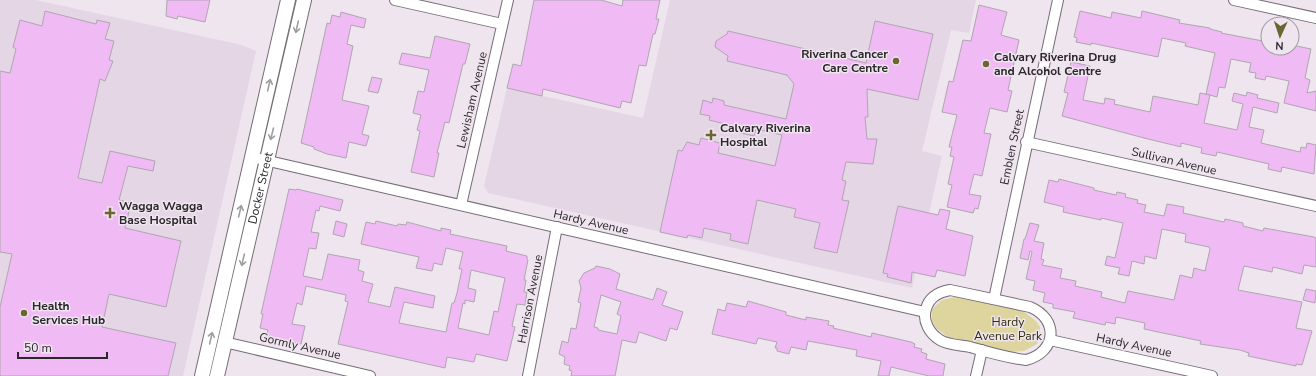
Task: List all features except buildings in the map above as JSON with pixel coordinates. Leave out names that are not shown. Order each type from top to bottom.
[{"type":"main road","name":"Docker Street","points":[[217,376],[288,0]]},
{"type":"main road","name":"Docker Street","points":[[202,376],[259,158],[304,0]]},
{"type":"street","points":[[395,0],[502,24]]},
{"type":"street","name":"Lewisham Avenue","points":[[461,205],[508,0]]},
{"type":"street","name":"Emblen Street","points":[[994,299],[1026,142],[1058,0]]},
{"type":"street","points":[[1234,0],[1316,18]]},
{"type":"street","name":"Sullivan Avenue","points":[[1026,142],[1316,206]]},
{"type":"street","name":"Hardy Avenue","points":[[259,158],[925,312]]},
{"type":"street","name":"Harrison Avenue","points":[[528,376],[557,227]]},
{"type":"street","points":[[950,290],[994,299],[1038,310],[1050,325],[1050,340],[1043,352],[1035,358],[1026,360],[941,341],[928,327],[925,321],[925,312],[927,304],[933,296],[950,290]]},
{"type":"street","name":"Hardy Avenue","points":[[1050,340],[1212,376]]},
{"type":"street","name":"Gormly Avenue","points":[[224,342],[370,376]]},
{"type":"street","points":[[976,376],[982,350]]},
{"type":"shaded area","name":"Wagga Wagga Base Hospital","points":[[0,0],[36,0],[242,45],[256,51],[183,376],[0,376]]},
{"type":"shaded area","name":"Calvary Riverina Hospital","points":[[670,0],[976,0],[969,33],[951,30],[922,151],[942,156],[912,288],[488,193],[484,186],[507,88],[643,118]]},
{"type":"green space","name":"Hardy Avenue Park","points":[[959,296],[1023,311],[1036,321],[1040,327],[1037,344],[1024,351],[1011,352],[948,337],[936,328],[932,321],[932,309],[942,300]]},
{"type":"place","name":"Riverina Cancer Care Centre","points":[[896,61]]},
{"type":"place","name":"Calvary Riverina Drug and Alcohol Centre","points":[[986,64]]},
{"type":"place","name":"Calvary Riverina Hospital","points":[[711,135]]},
{"type":"place","name":"Wagga Wagga Base Hospital","points":[[110,213]]},
{"type":"place","name":"Health Services Hub","points":[[24,313]]}]
